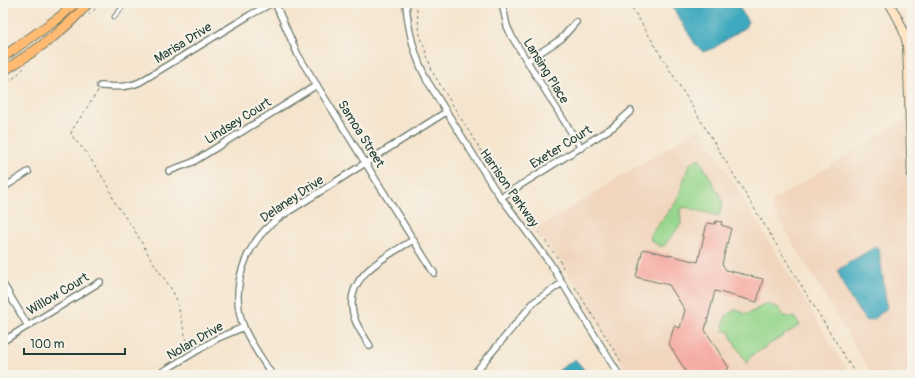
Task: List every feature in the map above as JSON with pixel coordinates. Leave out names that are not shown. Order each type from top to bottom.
[{"type":"main road","points":[[3,57],[60,17],[75,3]]},
{"type":"main road","points":[[3,71],[27,57],[74,19],[88,3]]},
{"type":"street","name":"Samoa Street","points":[[273,3],[292,43],[434,274]]},
{"type":"street","name":"Marisa Drive","points":[[100,86],[120,87],[140,82],[250,15],[273,3]]},
{"type":"street","name":"Harrison Parkway","points":[[406,3],[411,36],[418,62],[428,82],[500,198],[550,263],[619,375]]},
{"type":"street","name":"Lansing Place","points":[[502,3],[504,17],[510,32],[581,148]]},
{"type":"street","points":[[889,3],[906,34],[911,77],[912,179]]},
{"type":"street","points":[[527,61],[561,39],[576,22]]},
{"type":"street","name":"Lindsey Court","points":[[169,170],[193,162],[317,85]]},
{"type":"street","name":"Exeter Court","points":[[500,198],[619,123],[631,111]]},
{"type":"street","name":"Delaney Drive","points":[[272,375],[244,327],[238,304],[240,279],[247,255],[256,240],[267,227],[280,216],[446,112]]},
{"type":"street","points":[[3,188],[28,172]]},
{"type":"street","points":[[370,346],[356,323],[352,312],[352,302],[355,288],[362,276],[370,268],[413,240]]},
{"type":"street","name":"Willow Court","points":[[3,341],[100,282]]},
{"type":"street","points":[[473,375],[534,302],[562,283]]},
{"type":"street","points":[[3,284],[28,326]]},
{"type":"street","name":"Nolan Drive","points":[[161,374],[218,338],[244,327]]},
{"type":"lane","points":[[114,17],[126,3]]},
{"type":"path","points":[[416,3],[421,39],[433,73],[504,187],[514,197],[563,268]]},
{"type":"path","points":[[629,3],[856,375]]},
{"type":"path","points":[[3,85],[15,77],[25,67]]},
{"type":"path","points":[[100,86],[72,130],[71,134],[74,140],[86,152],[109,187],[114,201],[135,231],[151,259],[172,290],[176,298],[186,338],[194,352]]},
{"type":"path","points":[[575,287],[622,363]]},
{"type":"shaded area","points":[[912,115],[912,375],[872,375],[772,208],[773,201]]},
{"type":"shaded area","points":[[700,128],[850,375],[630,375],[560,261],[536,229]]},
{"type":"green space","points":[[699,158],[723,201],[719,216],[685,207],[680,210],[681,224],[664,246],[659,246],[651,240],[650,235],[676,202],[689,164]]},
{"type":"green space","points":[[766,304],[779,308],[784,316],[795,318],[800,325],[751,356],[747,364],[730,335],[730,332],[723,330],[726,316],[736,309],[743,312],[743,314],[748,314]]},
{"type":"water","points":[[670,3],[737,3],[748,22],[747,26],[714,48],[703,52],[695,44]]},
{"type":"water","points":[[875,247],[879,249],[887,308],[874,319],[866,321],[853,303],[838,270]]},
{"type":"water","points":[[575,359],[589,375],[557,375],[559,370]]},
{"type":"building","points":[[716,221],[722,222],[721,225],[731,228],[722,264],[726,270],[763,279],[757,302],[715,291],[705,330],[729,368],[718,375],[688,375],[669,344],[674,326],[680,328],[685,310],[669,285],[636,277],[643,249],[698,262],[707,223],[715,224]]}]
